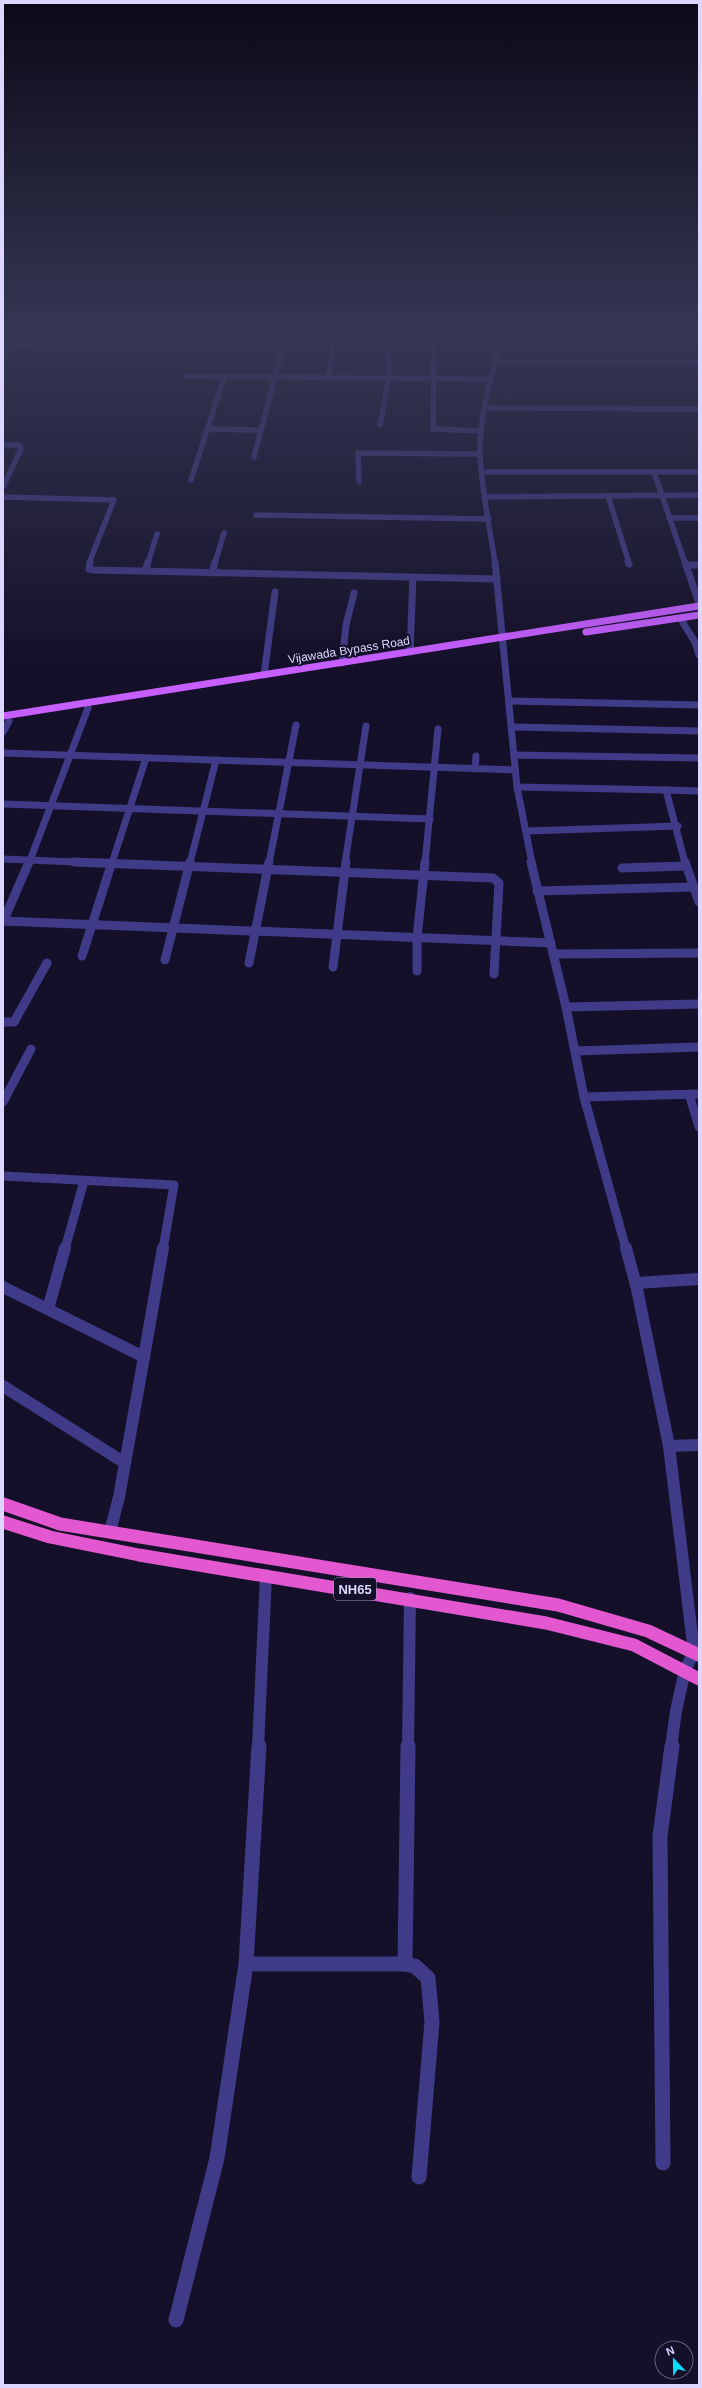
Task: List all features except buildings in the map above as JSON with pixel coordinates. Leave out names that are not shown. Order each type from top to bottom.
[{"type":"highway","name":"NH65","points":[[3,1504],[60,1524],[558,1605],[608,1618],[696,1653]]},
{"type":"highway","name":"NH65","points":[[3,1522],[50,1537],[139,1555],[410,1598],[546,1622],[634,1645],[685,1670],[699,1679]]},
{"type":"main road","name":"Vijawada Bypass Road","points":[[88,705],[504,641],[699,606]]},
{"type":"main road","name":"Vijawada Bypass Road","points":[[5,719],[410,652],[699,615]]},
{"type":"street","points":[[191,480],[204,441]]},
{"type":"street","points":[[254,458],[258,441]]},
{"type":"street","points":[[481,441],[482,472],[504,641],[517,787],[527,831],[537,890],[566,1007],[584,1097],[636,1283],[669,1446],[696,1653],[685,1670],[676,1711],[660,1836],[663,2163]]},
{"type":"street","points":[[3,445],[19,445],[21,449],[3,487]]},
{"type":"street","points":[[359,481],[358,453],[480,454]]},
{"type":"street","points":[[482,472],[699,472]]},
{"type":"street","points":[[654,472],[664,495],[668,518],[699,603]]},
{"type":"street","points":[[486,497],[699,495]]},
{"type":"street","points":[[608,496],[629,564]]},
{"type":"street","points":[[3,498],[114,500],[114,504],[88,567],[94,570],[497,579]]},
{"type":"street","points":[[256,515],[488,519]]},
{"type":"street","points":[[668,518],[699,518]]},
{"type":"street","points":[[212,573],[224,533]]},
{"type":"street","points":[[145,571],[157,534]]},
{"type":"street","points":[[686,565],[699,565]]},
{"type":"street","points":[[410,652],[413,578]]},
{"type":"street","points":[[264,675],[275,592]]},
{"type":"street","points":[[342,663],[346,626],[354,594]]},
{"type":"street","points":[[680,618],[697,642],[699,655]]},
{"type":"street","points":[[510,701],[699,705]]},
{"type":"street","points":[[88,705],[30,860],[3,922],[551,943]]},
{"type":"street","points":[[3,732],[5,719]]},
{"type":"street","points":[[249,963],[269,869],[296,725]]},
{"type":"street","points":[[332,967],[335,935],[359,765],[366,726]]},
{"type":"street","points":[[512,727],[699,731]]},
{"type":"street","points":[[417,971],[417,938],[438,728]]},
{"type":"street","points":[[3,753],[515,770]]},
{"type":"street","points":[[514,755],[699,758]]},
{"type":"street","points":[[475,769],[476,756]]},
{"type":"street","points":[[82,956],[146,758]]},
{"type":"street","points":[[165,960],[171,929],[190,866],[216,760]]},
{"type":"street","points":[[517,787],[699,791]]},
{"type":"street","points":[[666,790],[678,826],[691,883],[699,902]]},
{"type":"street","points":[[3,804],[129,809],[203,810],[430,820]]},
{"type":"street","points":[[527,831],[678,826]]},
{"type":"street","points":[[3,859],[113,862],[496,879],[499,882],[494,974]]},
{"type":"street","points":[[622,868],[686,866]]},
{"type":"street","points":[[537,890],[691,883],[699,879]]},
{"type":"street","points":[[553,954],[699,953]]},
{"type":"street","points":[[3,1022],[14,1022],[47,963]]},
{"type":"street","points":[[566,1007],[699,1004]]},
{"type":"street","points":[[575,1050],[699,1047]]},
{"type":"street","points":[[3,1102],[31,1049]]},
{"type":"street","points":[[688,1094],[699,1127]]},
{"type":"street","points":[[584,1097],[699,1094]]},
{"type":"street","points":[[3,1176],[174,1185],[125,1463],[110,1532]]},
{"type":"street","points":[[48,1309],[84,1181]]},
{"type":"street","points":[[636,1283],[699,1279]]},
{"type":"street","points":[[3,1287],[144,1357]]},
{"type":"street","points":[[3,1386],[75,1433],[125,1463]]},
{"type":"street","points":[[669,1446],[699,1445]]},
{"type":"street","points":[[176,2320],[217,2158],[246,1964],[265,1634],[266,1575]]},
{"type":"street","points":[[405,1964],[410,1598]]},
{"type":"street","points":[[246,1964],[405,1964],[416,1966],[428,1978],[432,2022],[419,2177]]}]
